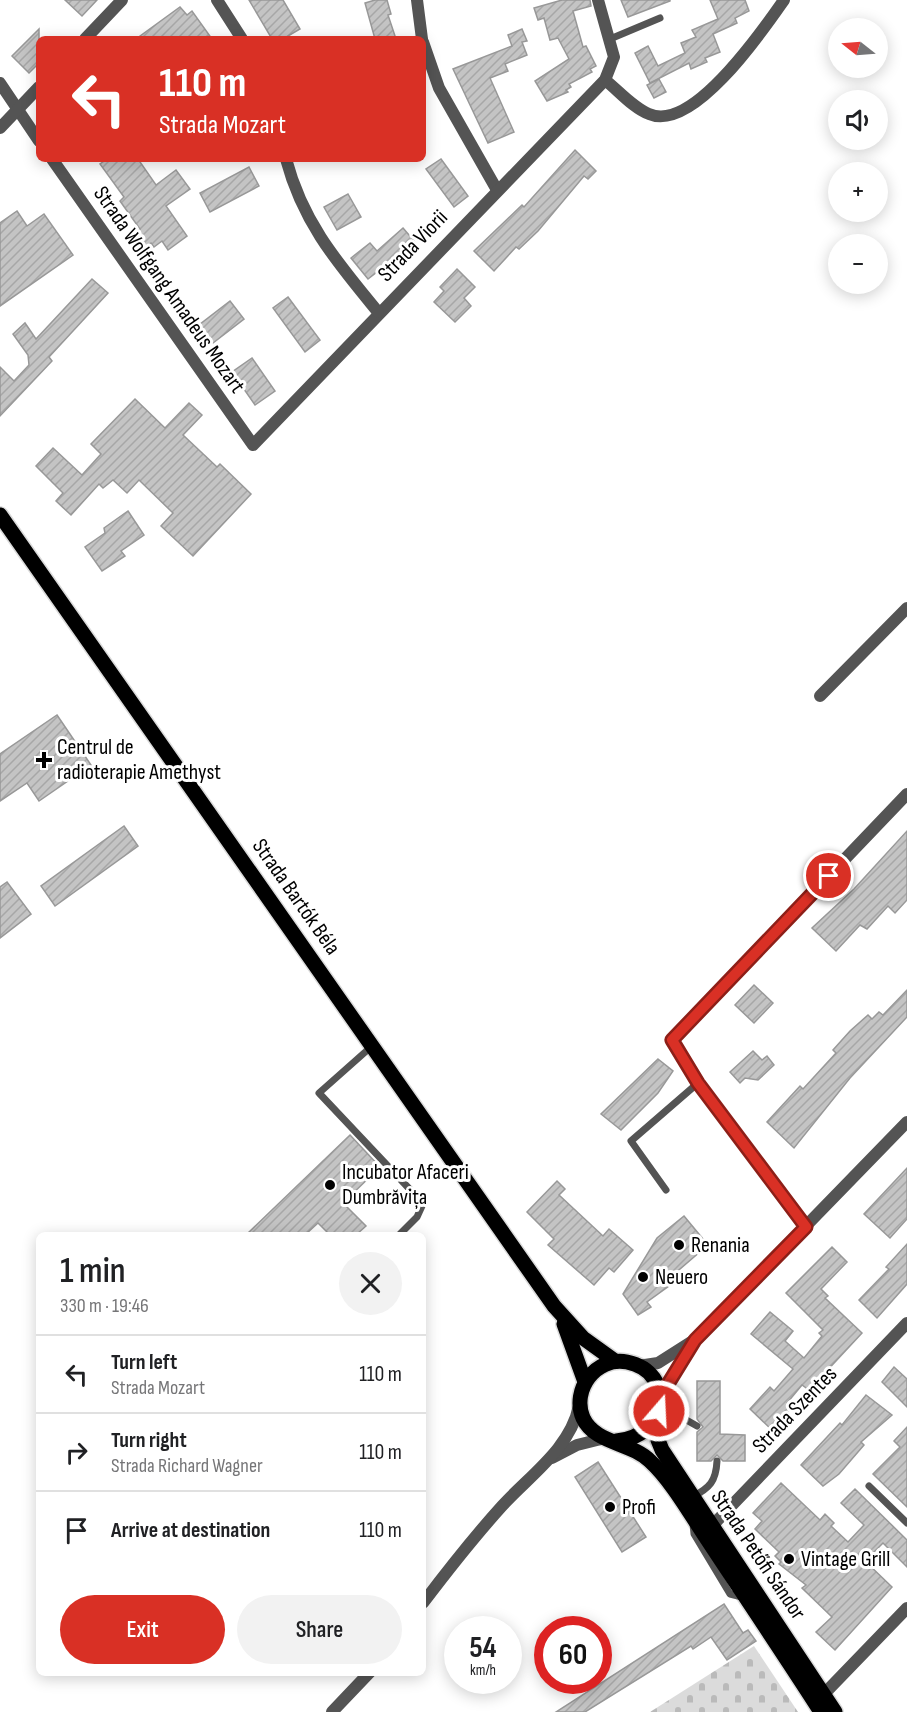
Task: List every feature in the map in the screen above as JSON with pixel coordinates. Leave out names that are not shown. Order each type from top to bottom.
[{"type":"main road","name":"Strada Bartók Béla","points":[[0,515],[554,1306],[573,1329],[615,1362]]},
{"type":"main road","name":"Strada Bartók Béla","points":[[554,1306],[577,1354],[585,1382]]},
{"type":"main road","points":[[615,1362],[638,1365],[649,1373],[659,1406],[640,1436],[610,1440],[592,1430],[584,1418],[580,1404],[585,1382],[603,1365],[615,1362]]},
{"type":"main road","name":"Strada Petőfi Sándor","points":[[659,1406],[658,1440],[662,1450],[835,1712]]},
{"type":"main road","name":"Strada Petőfi Sándor","points":[[610,1440],[650,1460],[693,1518],[821,1712]]},
{"type":"street","points":[[88,36],[122,0]]},
{"type":"street","points":[[217,0],[240,36]]},
{"type":"street","points":[[417,0],[422,36]]},
{"type":"street","points":[[598,0],[614,57],[605,80],[647,114],[659,117],[670,115],[709,91],[738,62],[784,0]]},
{"type":"street","points":[[426,50],[439,88],[497,190]]},
{"type":"street","name":"Strada Viorii","points":[[253,444],[378,312],[605,80]]},
{"type":"street","points":[[0,84],[36,137]]},
{"type":"street","points":[[0,128],[36,90]]},
{"type":"street","name":"Strada Wolfgang Amadeus Mozart","points":[[54,162],[253,444]]},
{"type":"street","points":[[287,162],[302,205],[326,248],[378,312]]},
{"type":"street","points":[[820,696],[907,608]]},
{"type":"street","points":[[806,1227],[698,1083],[672,1040],[907,794]]},
{"type":"street","points":[[638,1365],[658,1362],[695,1340],[907,1122]]},
{"type":"street","name":"Strada Szentes","points":[[712,1526],[907,1323]]},
{"type":"street","points":[[659,1406],[695,1340]]},
{"type":"street","points":[[426,1599],[502,1506],[548,1460],[572,1429],[580,1404]]},
{"type":"street","points":[[548,1460],[577,1445],[610,1440]]},
{"type":"street","points":[[823,1695],[907,1608]]},
{"type":"street","points":[[332,1712],[366,1676]]},
{"type":"lane","points":[[610,39],[660,18]]},
{"type":"lane","points":[[372,1046],[319,1093],[418,1198],[422,1206],[417,1217],[402,1232]]},
{"type":"lane","points":[[666,1190],[631,1141],[698,1083]]},
{"type":"lane","points":[[659,1406],[697,1426]]},
{"type":"lane","points":[[692,1497],[711,1486],[716,1477],[717,1461]]},
{"type":"lane","points":[[869,1486],[907,1523]]},
{"type":"green space","points":[[754,1646],[798,1712],[650,1712]]},
{"type":"building","points":[[65,0],[97,0],[82,16]]},
{"type":"building","points":[[249,0],[283,0],[300,29],[288,36],[270,36]]},
{"type":"building","points":[[387,0],[391,14],[388,15],[395,36],[374,36],[365,3]]},
{"type":"building","points":[[562,0],[590,0],[591,6],[573,11],[583,47],[586,46],[596,66],[590,69],[592,72],[569,84],[571,87],[566,90],[568,92],[547,101],[535,81],[569,59],[558,38],[550,40],[544,18],[538,20],[534,8]]},
{"type":"building","points":[[621,0],[670,0],[670,1],[628,17]]},
{"type":"building","points":[[710,0],[745,0],[749,11],[735,18],[737,23],[713,34],[720,52],[705,58],[707,62],[691,69],[689,63],[650,83],[635,53],[648,46],[658,66],[685,53],[681,43],[696,37],[692,30],[718,19]]},
{"type":"building","points":[[180,7],[187,15],[192,11],[210,36],[140,36]]},
{"type":"building","points":[[39,29],[39,36],[36,36],[36,66],[29,73],[12,56]]},
{"type":"building","points":[[522,29],[527,41],[522,42],[527,55],[505,64],[508,71],[490,78],[514,132],[488,143],[453,69],[512,46],[508,35]]},
{"type":"building","points":[[659,79],[666,92],[654,98],[647,85]]},
{"type":"building","points":[[575,150],[596,171],[588,179],[584,176],[538,231],[519,249],[516,247],[494,271],[474,251],[522,205],[524,207]]},
{"type":"building","points":[[441,159],[468,196],[454,207],[426,169]]},
{"type":"building","points":[[103,162],[140,162],[156,185],[176,170],[190,189],[166,206],[187,236],[168,250],[162,241],[154,247],[151,243],[143,249],[132,235],[140,229],[120,201],[124,197],[100,164]]},
{"type":"building","points":[[249,167],[259,186],[210,212],[200,193]]},
{"type":"building","points":[[348,194],[361,217],[337,230],[324,207]]},
{"type":"building","points":[[17,211],[27,226],[44,214],[73,255],[0,306],[0,223]]},
{"type":"building","points":[[403,228],[421,249],[401,266],[395,258],[368,279],[351,258],[370,243],[377,251]]},
{"type":"building","points":[[457,269],[475,287],[464,298],[471,306],[455,322],[434,302],[444,291],[440,287]]},
{"type":"building","points":[[92,279],[108,293],[49,357],[52,361],[0,416],[0,367],[14,381],[29,365],[28,355],[13,334],[25,323],[36,339]]},
{"type":"building","points":[[288,297],[320,340],[305,352],[273,308]]},
{"type":"building","points":[[230,301],[244,319],[213,343],[199,325]]},
{"type":"building","points":[[252,358],[275,391],[255,405],[232,372]]},
{"type":"building","points":[[135,399],[165,428],[189,403],[202,415],[183,435],[217,467],[220,464],[251,494],[193,556],[161,526],[173,513],[139,480],[127,493],[113,480],[103,488],[99,484],[71,515],[56,501],[63,493],[36,466],[53,448],[82,475],[101,454],[91,444]]},
{"type":"building","points":[[128,511],[144,535],[121,551],[125,556],[102,571],[85,547],[105,533],[104,528]]},
{"type":"building","name":"Centrul de radioterapie Amethyst","points":[[57,715],[91,765],[39,801],[27,783],[0,801],[0,754]]},
{"type":"building","points":[[124,826],[138,846],[55,906],[41,886]]},
{"type":"building","points":[[907,831],[907,900],[895,913],[888,906],[867,929],[860,925],[836,951],[812,928],[854,889]]},
{"type":"building","points":[[7,882],[31,914],[0,938],[0,887]]},
{"type":"building","points":[[754,985],[773,1003],[754,1023],[735,1005]]},
{"type":"building","points":[[907,990],[907,1017],[850,1078],[794,1148],[767,1122],[800,1086],[803,1089],[836,1053],[833,1050],[850,1031],[868,1015],[872,1019],[879,1012],[883,1015]]},
{"type":"building","points":[[753,1051],[762,1060],[767,1056],[774,1065],[758,1080],[745,1078],[740,1083],[730,1072]]},
{"type":"building","points":[[658,1059],[673,1071],[658,1093],[621,1130],[601,1114]]},
{"type":"building","name":"Incubator Afaceri Dumbrăvița","points":[[350,1135],[380,1167],[343,1203],[366,1226],[359,1232],[327,1232],[318,1223],[308,1232],[249,1232]]},
{"type":"building","points":[[907,1168],[907,1219],[890,1238],[864,1214]]},
{"type":"building","points":[[557,1181],[565,1189],[559,1195],[603,1236],[609,1229],[633,1250],[614,1272],[609,1268],[594,1285],[548,1245],[554,1239],[527,1212]]},
{"type":"building","points":[[684,1216],[708,1245],[666,1281],[669,1286],[647,1302],[651,1307],[638,1315],[623,1294],[657,1238]]},
{"type":"building","points":[[907,1244],[907,1284],[877,1318],[859,1300],[889,1269],[886,1267]]},
{"type":"building","points":[[832,1247],[847,1262],[821,1289],[828,1296],[825,1298],[862,1333],[809,1390],[802,1385],[787,1403],[792,1408],[772,1430],[750,1409],[770,1387],[774,1391],[793,1369],[751,1334],[770,1312],[793,1331],[785,1341],[804,1358],[822,1336],[819,1333],[823,1330],[786,1293]]},
{"type":"building","points":[[894,1367],[907,1379],[907,1407],[882,1382]]},
{"type":"building","points":[[697,1381],[720,1381],[720,1434],[745,1435],[745,1461],[723,1461],[717,1455],[711,1461],[697,1461],[697,1432],[703,1427],[697,1419]]},
{"type":"building","points":[[866,1395],[892,1415],[861,1442],[864,1445],[839,1474],[823,1486],[801,1465],[840,1423],[842,1425]]},
{"type":"building","points":[[907,1427],[907,1507],[873,1474],[900,1447],[894,1441]]},
{"type":"building","name":"Profi","points":[[598,1462],[646,1537],[622,1552],[575,1477]]},
{"type":"building","points":[[781,1483],[820,1520],[825,1514],[834,1523],[831,1526],[848,1542],[864,1525],[841,1503],[855,1489],[907,1540],[907,1567],[883,1543],[865,1561],[892,1587],[835,1650],[816,1632],[832,1617],[802,1588],[806,1585],[779,1564],[781,1562],[775,1556],[779,1552],[755,1529],[762,1521],[753,1513]]},
{"type":"building","points":[[724,1604],[743,1633],[748,1630],[756,1641],[727,1660],[711,1637],[693,1649],[691,1646],[585,1712],[556,1712],[584,1694],[612,1694],[612,1676]]},
{"type":"place","name":"Centrul de radioterapie Amethyst","points":[[44,760]]},
{"type":"place","name":"Incubator Afaceri Dumbrăvița","points":[[330,1185]]},
{"type":"place","name":"Renania","points":[[679,1245]]},
{"type":"place","name":"Neuero","points":[[643,1277]]},
{"type":"place","name":"Profi","points":[[610,1507]]},
{"type":"place","name":"Vintage Grill","points":[[789,1559]]},
{"type":"route","points":[[659,1411],[660,1397],[695,1340],[806,1227],[698,1083],[672,1040],[829,876]]}]
